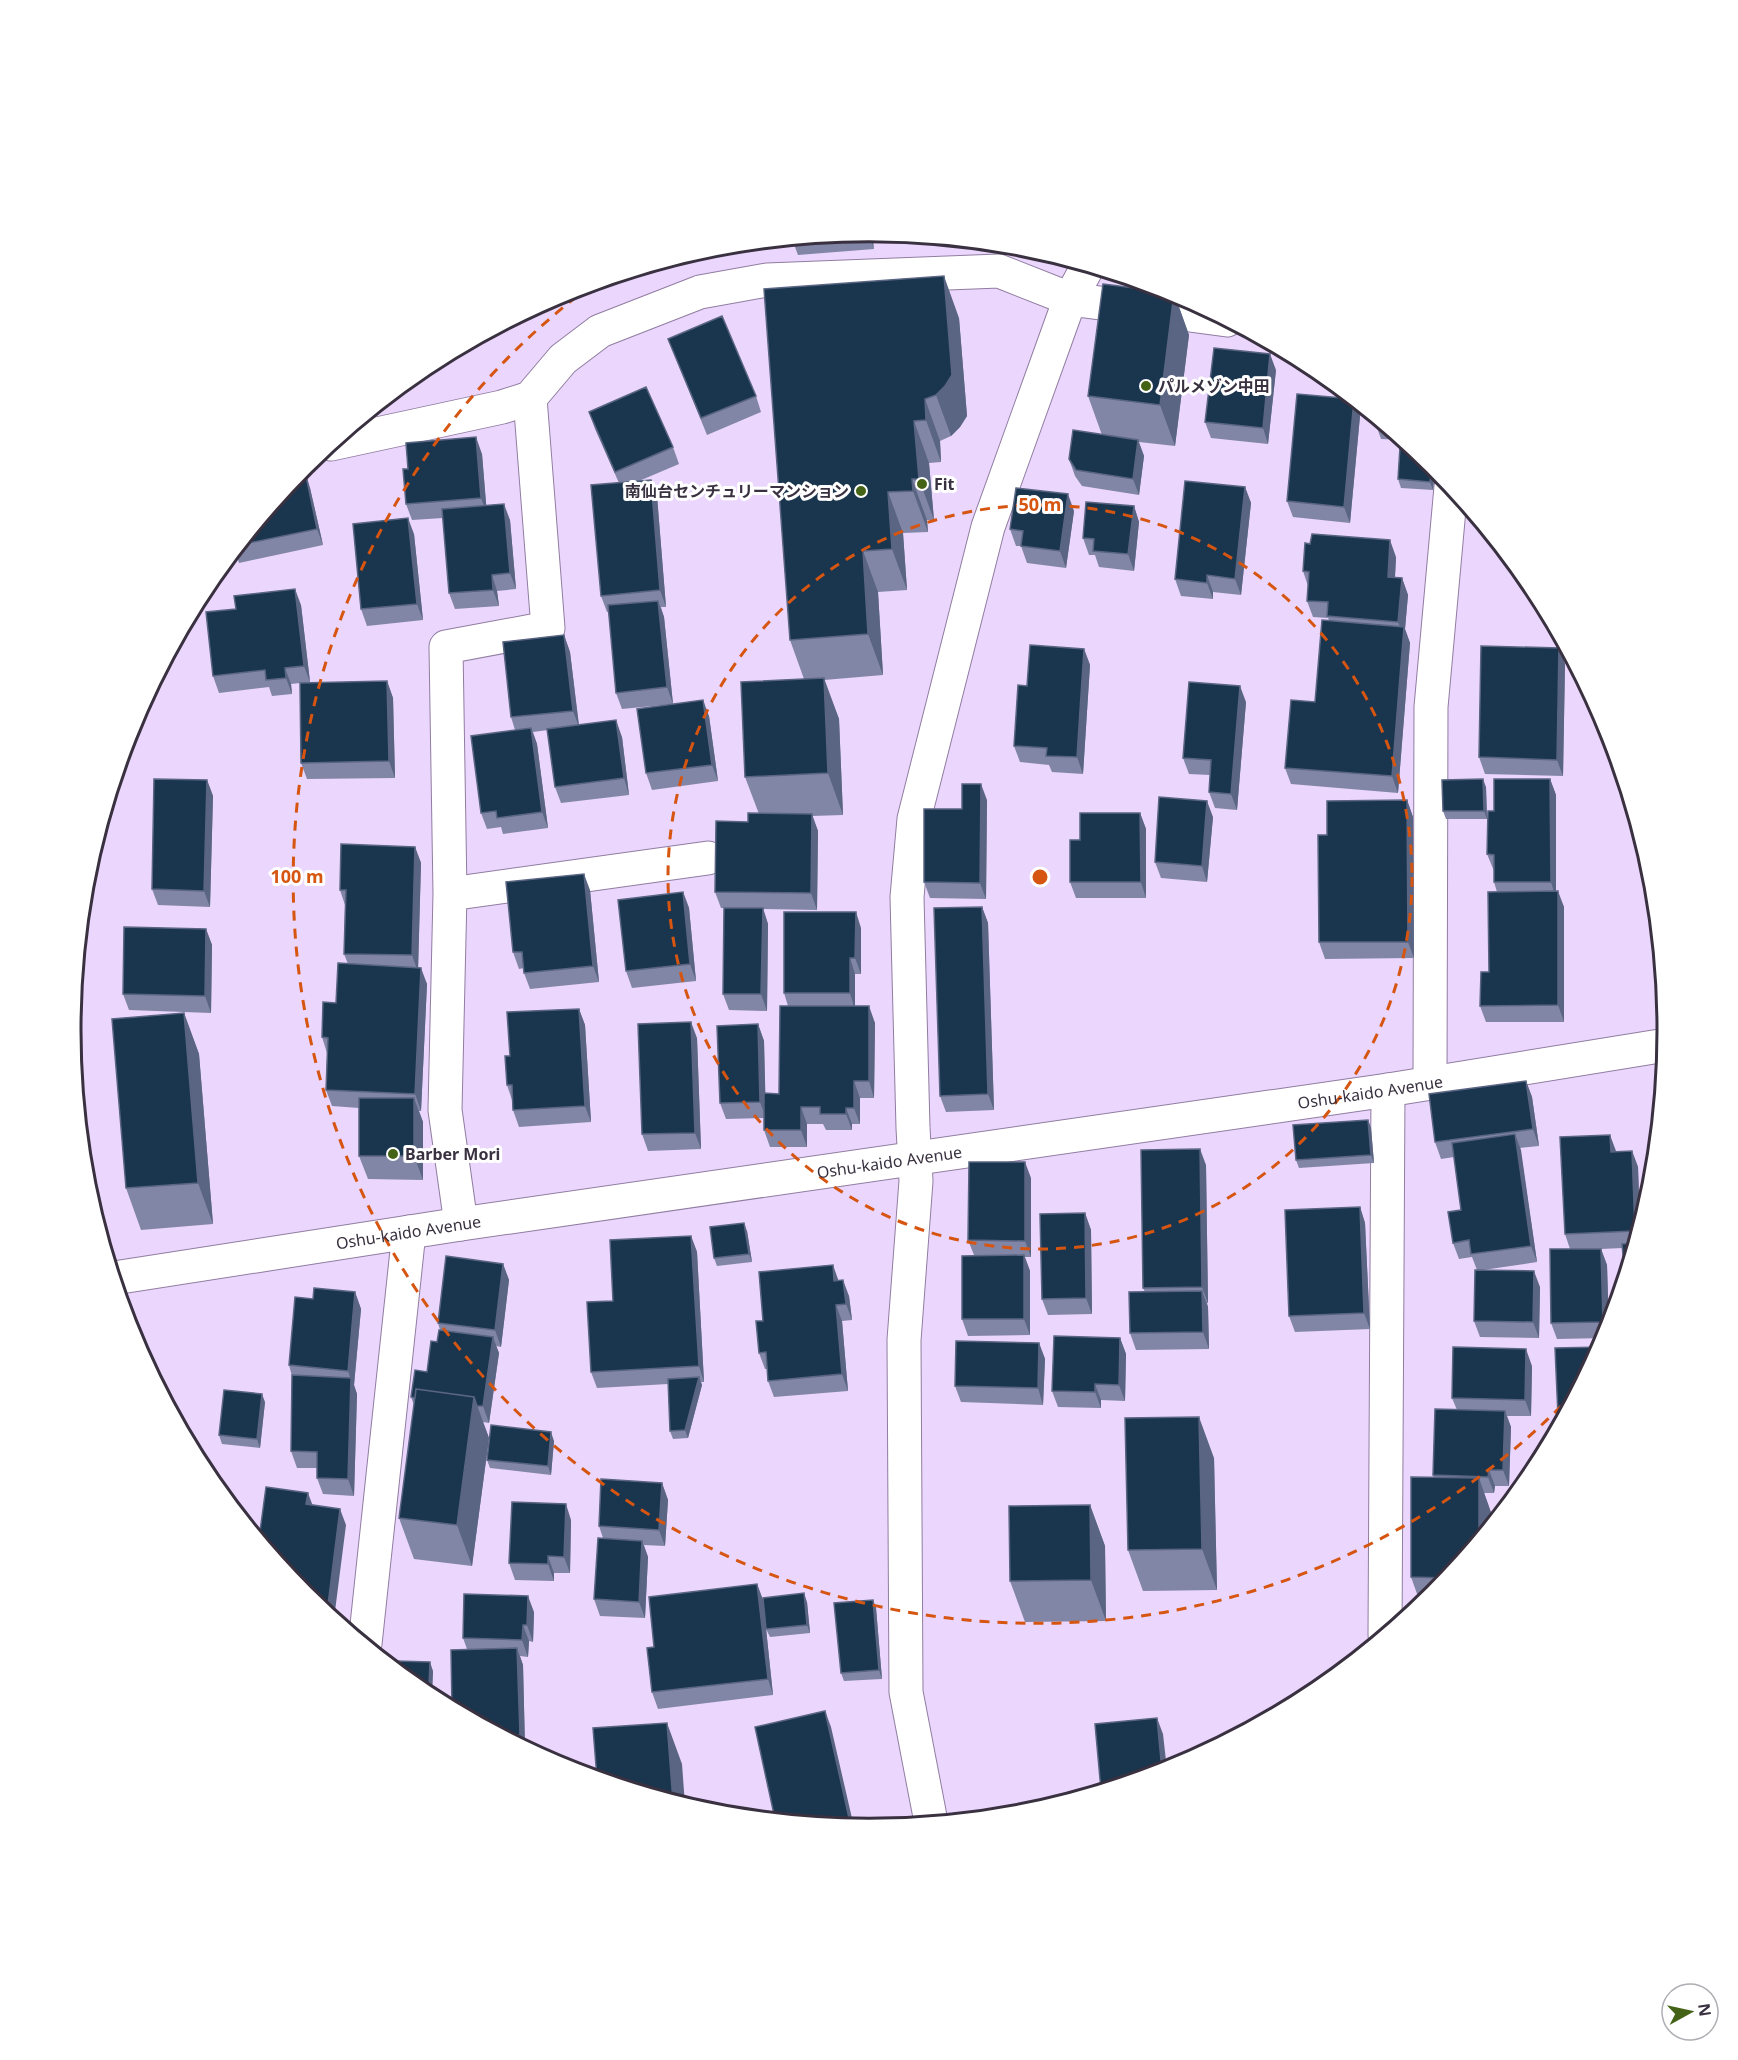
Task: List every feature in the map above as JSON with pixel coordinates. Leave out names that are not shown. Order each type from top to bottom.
[{"type":"street","points":[[346,441],[502,407],[530,398],[563,359],[600,331],[700,292],[767,280],[999,271],[1070,299],[1205,317]]},
{"type":"street","points":[[930,1815],[906,1692],[904,1340],[916,1180],[907,897],[915,819],[988,526],[1070,299],[1084,273]]},
{"type":"street","points":[[461,1224],[445,1110],[450,894],[446,647],[548,628],[530,398]]},
{"type":"street","points":[[1430,1083],[1431,707],[1450,498]]},
{"type":"street","points":[[450,894],[708,858]]},
{"type":"street","name":"Oshu-kaido Avenue","points":[[121,1277],[461,1224],[1388,1090],[1656,1047]]},
{"type":"street","points":[[1385,1625],[1388,1090]]},
{"type":"street","points":[[366,1636],[409,1232]]},
{"type":"building","name":"南仙台センチュリーマンション","points":[[944,276],[952,375],[936,395],[925,399],[926,420],[914,421],[919,479],[912,479],[913,491],[888,492],[892,549],[863,551],[868,634],[790,640],[764,289]]},
{"type":"building","points":[[1103,284],[1132,288],[1173,303],[1160,405],[1088,396]]},
{"type":"building","points":[[722,316],[756,396],[701,418],[668,339]]},
{"type":"building","points":[[1214,348],[1270,354],[1263,428],[1205,422]]},
{"type":"building","points":[[646,387],[673,447],[615,472],[589,412]]},
{"type":"building","points":[[1297,394],[1339,398],[1353,408],[1344,507],[1287,501]]},
{"type":"building","points":[[1073,430],[1138,440],[1133,479],[1076,470],[1069,459]]},
{"type":"building","points":[[476,437],[481,498],[406,504],[403,469],[408,469],[406,443]]},
{"type":"building","points":[[1400,448],[1430,478],[1430,482],[1398,479]]},
{"type":"building","points":[[307,479],[317,529],[250,543]]},
{"type":"building","points":[[651,480],[660,590],[601,596],[591,485]]},
{"type":"building","points":[[1185,481],[1245,487],[1235,579],[1207,575],[1207,583],[1175,579]]},
{"type":"building","points":[[1016,488],[1068,494],[1060,551],[1021,546],[1023,531],[1010,529]]},
{"type":"building","points":[[1086,502],[1134,506],[1128,554],[1093,551],[1094,539],[1083,538]]},
{"type":"building","points":[[504,504],[510,573],[492,575],[493,590],[449,593],[442,509]]},
{"type":"building","points":[[408,518],[417,604],[361,609],[353,524]]},
{"type":"building","points":[[1312,534],[1390,540],[1388,577],[1402,578],[1398,622],[1327,616],[1328,602],[1307,601],[1309,572],[1303,571],[1305,543],[1310,544]]},
{"type":"building","points":[[295,589],[304,666],[285,668],[286,678],[266,680],[265,670],[213,676],[206,612],[236,609],[234,596]]},
{"type":"building","points":[[658,601],[667,687],[616,693],[608,605]]},
{"type":"building","points":[[1322,620],[1404,627],[1392,776],[1285,768],[1291,700],[1315,702]]},
{"type":"building","points":[[564,635],[573,711],[511,717],[503,642]]},
{"type":"building","points":[[1030,645],[1084,649],[1077,757],[1046,756],[1047,748],[1014,746],[1018,685],[1027,686]]},
{"type":"building","points":[[1481,646],[1558,648],[1557,760],[1479,757]]},
{"type":"building","points":[[824,678],[828,773],[745,777],[741,682]]},
{"type":"building","points":[[387,681],[389,761],[301,763],[300,683]]},
{"type":"building","points":[[1189,682],[1240,686],[1231,794],[1209,792],[1211,760],[1183,758]]},
{"type":"building","points":[[703,700],[712,765],[646,773],[637,709]]},
{"type":"building","points":[[616,720],[624,778],[555,787],[547,729]]},
{"type":"building","points":[[531,728],[542,812],[497,818],[496,811],[481,813],[471,736]]},
{"type":"building","points":[[154,779],[207,780],[204,891],[152,889]]},
{"type":"building","points":[[1483,779],[1484,811],[1443,811],[1442,780]]},
{"type":"building","points":[[1494,779],[1550,779],[1551,882],[1494,882],[1494,855],[1487,854],[1488,811],[1494,811]]},
{"type":"building","points":[[962,784],[981,784],[980,883],[924,882],[924,809],[962,809]]},
{"type":"building","points":[[1159,797],[1207,801],[1202,866],[1155,862]]},
{"type":"building","points":[[1407,800],[1408,942],[1319,942],[1318,835],[1327,835],[1327,801]]},
{"type":"building","points":[[748,813],[812,814],[811,893],[715,892],[716,821],[748,822]]},
{"type":"building","points":[[1080,813],[1140,813],[1141,882],[1070,882],[1070,840],[1080,840]]},
{"type":"building","points":[[341,844],[415,847],[412,955],[344,954],[346,890],[340,890]]},
{"type":"building","points":[[584,874],[593,966],[524,973],[522,952],[513,952],[506,882]]},
{"type":"building","points":[[1558,891],[1558,1005],[1480,1006],[1481,972],[1489,972],[1488,892]]},
{"type":"building","points":[[683,892],[690,964],[626,971],[618,900]]},
{"type":"building","points":[[982,907],[988,1094],[940,1096],[934,908]]},
{"type":"building","points":[[724,908],[763,908],[761,994],[723,994]]},
{"type":"building","points":[[784,912],[856,912],[855,958],[850,958],[850,993],[784,993]]},
{"type":"building","points":[[124,927],[206,929],[205,996],[123,994]]},
{"type":"building","points":[[338,963],[421,968],[415,1094],[326,1090],[328,1038],[322,1037],[323,1002],[336,1003]]},
{"type":"building","points":[[780,1006],[869,1006],[869,1081],[854,1081],[854,1108],[846,1108],[846,1114],[820,1114],[820,1107],[801,1107],[801,1130],[764,1130],[764,1093],[779,1094]]},
{"type":"building","points":[[579,1009],[585,1106],[513,1110],[512,1085],[507,1085],[505,1056],[510,1056],[507,1012]]},
{"type":"building","points":[[184,1013],[198,1183],[126,1188],[112,1019]]},
{"type":"building","points":[[691,1022],[695,1133],[642,1134],[638,1024]]},
{"type":"building","points":[[758,1024],[760,1102],[720,1103],[717,1026]]},
{"type":"building","points":[[1526,1081],[1533,1129],[1435,1142],[1429,1094]]},
{"type":"building","points":[[359,1098],[414,1098],[414,1156],[359,1156]]},
{"type":"building","points":[[1368,1120],[1371,1155],[1296,1160],[1293,1125]]},
{"type":"building","points":[[1515,1134],[1531,1246],[1471,1254],[1469,1240],[1453,1243],[1448,1212],[1461,1210],[1452,1143]]},
{"type":"building","points":[[1610,1135],[1611,1152],[1632,1151],[1634,1216],[1631,1231],[1565,1234],[1560,1137]]},
{"type":"building","points":[[1200,1149],[1202,1287],[1143,1288],[1141,1150]]},
{"type":"building","points":[[969,1162],[1025,1162],[1025,1241],[968,1240]]},
{"type":"building","points":[[1360,1207],[1364,1313],[1289,1316],[1285,1210]]},
{"type":"building","points":[[1085,1213],[1086,1298],[1042,1299],[1040,1214]]},
{"type":"building","points":[[744,1223],[749,1254],[714,1258],[710,1227]]},
{"type":"building","points":[[691,1236],[699,1366],[591,1372],[587,1302],[613,1301],[610,1240]]},
{"type":"building","points":[[1622,1244],[1627,1244],[1623,1256]]},
{"type":"building","points":[[1550,1249],[1601,1249],[1603,1316],[1601,1322],[1551,1323]]},
{"type":"building","points":[[1024,1255],[1024,1319],[962,1319],[962,1256]]},
{"type":"building","points":[[446,1256],[503,1264],[495,1330],[438,1323]]},
{"type":"building","points":[[833,1265],[834,1281],[843,1280],[846,1304],[836,1305],[842,1374],[768,1381],[766,1352],[759,1353],[756,1321],[763,1321],[759,1272]]},
{"type":"building","points":[[1475,1270],[1534,1271],[1533,1322],[1474,1321]]},
{"type":"building","points":[[314,1288],[355,1292],[348,1371],[289,1365],[295,1297],[313,1299]]},
{"type":"building","points":[[1202,1291],[1203,1332],[1130,1333],[1129,1292]]},
{"type":"building","points":[[439,1330],[493,1337],[483,1406],[477,1406],[474,1397],[416,1389],[415,1398],[411,1397],[415,1370],[427,1372],[431,1341],[437,1342]]},
{"type":"building","points":[[1054,1336],[1120,1338],[1119,1385],[1095,1384],[1095,1392],[1052,1391]]},
{"type":"building","points":[[956,1341],[1039,1343],[1038,1388],[955,1386]]},
{"type":"building","points":[[1453,1347],[1526,1349],[1525,1400],[1452,1398]]},
{"type":"building","points":[[1590,1347],[1558,1412],[1555,1348]]},
{"type":"building","points":[[292,1375],[351,1378],[348,1479],[317,1478],[317,1452],[291,1451]]},
{"type":"building","points":[[699,1377],[685,1430],[670,1431],[668,1379]]},
{"type":"building","points":[[416,1389],[474,1397],[457,1525],[399,1518]]},
{"type":"building","points":[[224,1390],[262,1394],[257,1439],[219,1435]]},
{"type":"building","points":[[1435,1409],[1505,1411],[1503,1470],[1489,1470],[1488,1477],[1433,1475]]},
{"type":"building","points":[[1199,1417],[1202,1549],[1128,1550],[1125,1418]]},
{"type":"building","points":[[491,1425],[551,1432],[548,1466],[487,1460]]},
{"type":"building","points":[[1411,1477],[1479,1478],[1479,1528],[1435,1578],[1411,1577]]},
{"type":"building","points":[[601,1479],[662,1483],[659,1530],[599,1526]]},
{"type":"building","points":[[266,1487],[308,1493],[306,1504],[340,1509],[328,1602],[277,1550],[260,1530]]},
{"type":"building","points":[[512,1502],[566,1504],[564,1557],[548,1556],[548,1564],[509,1563]]},
{"type":"building","points":[[1090,1505],[1091,1580],[1010,1581],[1009,1506]]},
{"type":"building","points":[[598,1538],[642,1541],[639,1602],[594,1599]]},
{"type":"building","points":[[757,1584],[768,1679],[652,1692],[647,1648],[654,1647],[649,1597]]},
{"type":"building","points":[[804,1593],[807,1625],[766,1629],[763,1598]]},
{"type":"building","points":[[464,1594],[528,1596],[527,1625],[523,1625],[522,1640],[463,1638]]},
{"type":"building","points":[[873,1600],[879,1670],[841,1673],[834,1603]]},
{"type":"building","points":[[517,1648],[520,1735],[452,1698],[451,1650]]},
{"type":"building","points":[[397,1661],[430,1662],[429,1684]]},
{"type":"building","points":[[825,1711],[849,1817],[773,1812],[755,1727]]},
{"type":"building","points":[[1157,1718],[1161,1762],[1100,1783],[1095,1724]]},
{"type":"building","points":[[667,1723],[672,1793],[596,1769],[593,1728]]},
{"type":"place","name":"パルメゾン中田","points":[[1146,386]]},
{"type":"place","name":"Fit","points":[[922,484]]},
{"type":"place","name":"南仙台センチュリーマンション","points":[[861,491]]},
{"type":"place","name":"Barber Mori","points":[[393,1154]]}]
